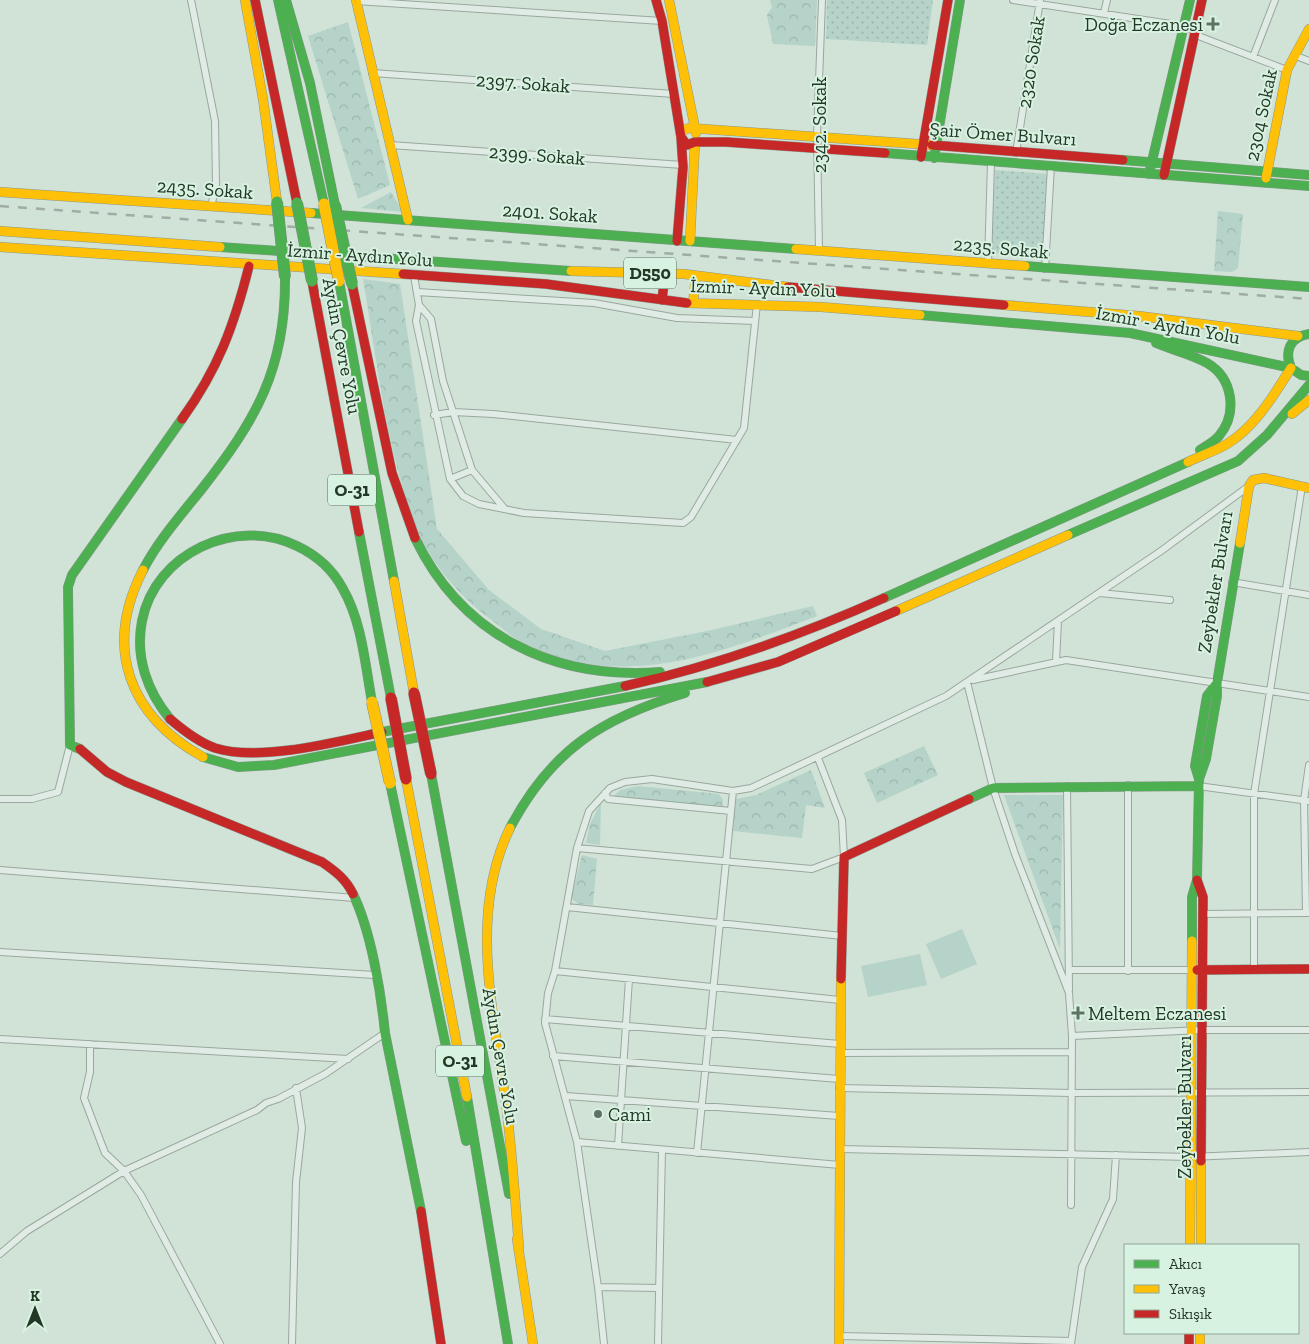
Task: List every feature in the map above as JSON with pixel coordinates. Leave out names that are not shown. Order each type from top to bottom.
[{"type":"main road","points":[[245,0],[263,99],[277,202],[287,303],[282,341],[274,372],[259,406],[240,438],[161,540],[139,577],[128,608],[124,641],[127,666],[136,693],[150,718],[172,740],[198,757],[232,767],[267,766],[690,686],[758,668]]},
{"type":"main road","name":"Aydın Çevre Yolu","points":[[254,0],[272,71],[463,1074],[492,1255]]},
{"type":"main road","name":"Aydın Çevre Yolu","points":[[278,0],[330,204],[339,281],[414,693],[431,774],[519,1247],[533,1344]]},
{"type":"main road","points":[[286,0],[310,83],[330,204],[352,284],[396,490],[422,554],[442,582],[468,612],[503,639],[534,655],[572,668],[608,674],[646,674],[702,668]]},
{"type":"main road","points":[[356,0],[408,220]]},
{"type":"main road","points":[[656,0],[662,21],[684,165],[677,241]]},
{"type":"main road","points":[[669,0],[695,136],[690,242]]},
{"type":"main road","points":[[921,157],[948,0]]},
{"type":"main road","points":[[934,158],[960,0]]},
{"type":"main road","points":[[1165,170],[1189,28],[1190,0]]},
{"type":"main road","points":[[1150,168],[1189,28],[1202,0]]},
{"type":"main road","points":[[662,21],[674,20]]},
{"type":"main road","name":"2304 Sokak","points":[[1265,183],[1266,170],[1287,70],[1309,29]]},
{"type":"main road","name":"Şair Ömer Bulvarı","points":[[680,137],[687,128],[695,136],[923,145],[1016,153],[1265,183],[1309,186]]},
{"type":"main road","name":"Şair Ömer Bulvarı","points":[[818,142],[921,157],[1051,166],[1150,168]]},
{"type":"main road","name":"Şair Ömer Bulvarı","points":[[1165,170],[1266,170],[1309,175]]},
{"type":"main road","name":"2435. Sokak","points":[[0,192],[408,220]]},
{"type":"main road","name":"2401. Sokak","points":[[408,220],[690,242]]},
{"type":"main road","name":"İzmir - Aydın Yolu","points":[[0,231],[548,270],[696,276],[821,291],[1140,316],[1304,335]]},
{"type":"main road","name":"2235. Sokak","points":[[690,242],[1309,287]]},
{"type":"main road","name":"İzmir - Aydın Yolu","points":[[0,248],[248,266],[546,284],[693,303],[757,304],[1067,326],[1130,333],[1291,368],[1301,375],[1309,376]]},
{"type":"main road","points":[[248,266],[234,320],[205,387],[72,575],[68,587],[67,615],[70,744],[78,748],[107,772],[126,782],[322,862],[343,878],[361,910],[375,975],[418,1193],[442,1344]]},
{"type":"main road","points":[[662,300],[665,274]]},
{"type":"main road","points":[[693,303],[696,276]]},
{"type":"main road","points":[[492,1255],[390,783],[372,702],[349,598],[329,570],[306,549],[277,538],[245,534],[215,539],[187,553],[174,564],[153,589],[145,605],[140,646],[142,666],[155,701],[167,718],[187,734],[216,748],[243,753],[314,744],[651,680],[749,654],[818,628],[1227,444],[1249,427],[1267,408],[1291,368],[1288,361],[1288,347],[1304,335],[1309,326]]},
{"type":"main road","points":[[1130,333],[1206,363],[1219,373],[1229,386],[1232,398],[1231,412],[1225,428],[1218,438],[1179,466]]},
{"type":"main road","points":[[1274,430],[1309,385]]},
{"type":"main road","points":[[519,1247],[512,1143],[490,981],[487,937],[490,895],[497,862],[511,822],[536,783],[595,730],[637,708],[808,650],[1238,461],[1255,449],[1309,400]]},
{"type":"main road","points":[[1249,486],[1253,480],[1264,478],[1306,487]]},
{"type":"main road","name":"Zeybekler Bulvarı","points":[[1201,1244],[1196,1156],[1197,970],[1192,897],[1197,880],[1198,783],[1206,759],[1217,696],[1217,683],[1232,582],[1249,486]]},
{"type":"main road","points":[[839,1340],[839,1083],[844,857],[994,788],[1198,783]]},
{"type":"main road","name":"Zeybekler Bulvarı","points":[[1197,880],[1203,897],[1197,970]]},
{"type":"main road","points":[[1197,970],[1309,969]]},
{"type":"main road","name":"Zeybekler Bulvarı","points":[[1190,1244],[1196,1156]]},
{"type":"main road","name":"O-31","points":[[492,1255],[508,1344]]},
{"type":"street","points":[[191,0],[215,121],[216,185],[211,207]]},
{"type":"street","points":[[356,0],[662,21]]},
{"type":"street","name":"2342. Sokak","points":[[819,250],[818,142],[822,0]]},
{"type":"street","points":[[1013,0],[1040,2],[1189,28],[1201,38],[1287,70]]},
{"type":"street","points":[[1104,13],[1107,0]]},
{"type":"street","points":[[1253,57],[1275,0]]},
{"type":"street","name":"2320 Sokak","points":[[1016,153],[1040,2]]},
{"type":"street","points":[[1294,55],[1309,61]]},
{"type":"street","name":"2397. Sokak","points":[[372,73],[674,94]]},
{"type":"street","name":"2399. Sokak","points":[[390,146],[684,165]]},
{"type":"street","points":[[988,264],[991,162]]},
{"type":"street","points":[[1045,269],[1051,166]]},
{"type":"street","points":[[414,276],[419,305],[416,321],[434,415],[450,479],[462,496],[479,504],[524,512],[683,524],[691,517],[744,428],[757,304]]},
{"type":"street","points":[[417,292],[594,303],[702,320],[755,321]]},
{"type":"street","points":[[419,305],[430,319],[443,381],[472,470],[505,508]]},
{"type":"street","points":[[434,415],[453,412],[492,414],[737,440]]},
{"type":"street","points":[[450,479],[472,470]]},
{"type":"street","points":[[604,1344],[598,1287],[577,1142],[566,1096],[553,1056],[545,1019],[548,993],[555,971],[577,848],[589,811],[610,788],[625,782],[652,779],[733,791],[751,788],[946,696],[1161,551],[1249,486]]},
{"type":"street","points":[[1254,970],[1254,794],[1284,591],[1306,487]]},
{"type":"street","points":[[1232,582],[1309,595]]},
{"type":"street","points":[[1100,593],[1170,600]]},
{"type":"street","points":[[1056,661],[1058,621]]},
{"type":"street","points":[[967,682],[1056,661],[1110,666],[1309,696]]},
{"type":"street","points":[[967,682],[994,788],[1015,854],[1069,993]]},
{"type":"street","points":[[0,799],[32,799],[58,792],[70,744]]},
{"type":"street","points":[[577,848],[812,869],[844,857],[842,820],[818,758]]},
{"type":"street","points":[[1203,914],[1307,913],[1306,801],[1309,765]]},
{"type":"street","points":[[1198,783],[1254,794],[1306,801]]},
{"type":"street","points":[[1128,785],[1128,971]]},
{"type":"street","points":[[1068,786],[1069,993],[1072,1036],[1071,1205]]},
{"type":"street","points":[[697,1153],[707,1032],[733,791]]},
{"type":"street","points":[[604,793],[608,800],[731,811]]},
{"type":"street","points":[[0,870],[355,898]]},
{"type":"street","points":[[567,907],[842,936]]},
{"type":"street","points":[[0,952],[375,975]]},
{"type":"street","points":[[1069,970],[1197,970]]},
{"type":"street","points":[[555,971],[840,1000]]},
{"type":"street","points":[[618,1146],[629,978]]},
{"type":"street","points":[[545,1019],[707,1032],[840,1048],[1072,1052]]},
{"type":"street","points":[[1072,1036],[1197,1030],[1309,1030]]},
{"type":"street","points":[[0,1254],[27,1231],[124,1171],[221,1128],[326,1074],[385,1033]]},
{"type":"street","points":[[0,1039],[349,1059]]},
{"type":"street","points":[[90,1044],[90,1072],[84,1098],[105,1153],[124,1171],[141,1195],[163,1233],[220,1344]]},
{"type":"street","points":[[553,1056],[704,1068],[839,1083],[1071,1093],[1309,1092]]},
{"type":"street","points":[[292,1344],[296,1182],[302,1128],[296,1088]]},
{"type":"street","points":[[566,1096],[839,1116]]},
{"type":"street","points":[[577,1142],[840,1165]]},
{"type":"street","points":[[840,1149],[1196,1156],[1309,1152]]},
{"type":"street","points":[[658,1344],[662,1150]]},
{"type":"street","points":[[839,1340],[1071,1342],[1082,1267],[1113,1199],[1116,1155]]},
{"type":"street","points":[[598,1287],[659,1288]]},
{"type":"green space","points":[[770,0],[817,0],[815,46],[773,44],[767,15],[772,7]]},
{"type":"green space","points":[[827,0],[933,0],[927,45],[826,39]]},
{"type":"green space","points":[[348,22],[390,185],[358,199],[308,36]]},
{"type":"green space","points":[[995,170],[1048,174],[1043,258],[990,253]]},
{"type":"green space","points":[[391,192],[403,212],[361,208]]},
{"type":"green space","points":[[1218,211],[1243,214],[1238,268],[1232,272],[1214,271]]},
{"type":"green space","points":[[363,279],[400,284],[437,529],[489,590],[541,629],[605,651],[712,630],[813,606],[817,616],[745,643],[708,654],[672,662],[635,666],[598,665],[561,658],[523,643],[510,635],[457,590],[430,555],[417,529],[406,499],[390,437]]},
{"type":"green space","points":[[924,746],[938,775],[877,803],[864,773]]},
{"type":"green space","points":[[811,770],[825,808],[806,805],[802,838],[733,831],[736,799],[756,795]]},
{"type":"green space","points":[[638,786],[719,794],[723,800],[722,809],[613,797],[620,790]]},
{"type":"green space","points":[[1004,795],[1063,795],[1060,949]]},
{"type":"green space","points":[[601,802],[600,845],[586,843],[590,824]]},
{"type":"green space","points":[[582,855],[597,859],[593,905],[578,904],[571,898]]},
{"type":"green space","points":[[962,929],[977,964],[941,979],[926,944]]},
{"type":"green space","points":[[920,954],[927,985],[868,997],[861,966]]},
{"type":"railway","points":[[0,206],[1309,299]]},
{"type":"traffic: fast","points":[[278,0],[324,204]]},
{"type":"traffic: fast","points":[[286,0],[310,83],[335,205]]},
{"type":"traffic: fast","points":[[934,158],[960,0]]},
{"type":"traffic: fast","points":[[1149,174],[1190,0]]},
{"type":"traffic: fast","points":[[885,153],[1309,186]]},
{"type":"traffic: fast","points":[[1123,160],[1309,175]]},
{"type":"traffic: fast","points":[[277,202],[285,277]]},
{"type":"traffic: fast","points":[[297,203],[312,281]]},
{"type":"traffic: fast","points":[[335,205],[352,284]]},
{"type":"traffic: fast","points":[[311,213],[796,249]]},
{"type":"traffic: fast","points":[[220,247],[571,271]]},
{"type":"traffic: fast","points":[[1025,266],[1309,287]]},
{"type":"traffic: fast","points":[[143,570],[162,539],[220,465],[237,440],[264,392],[280,339],[284,310],[285,277]]},
{"type":"traffic: fast","points":[[339,281],[394,581]]},
{"type":"traffic: fast","points":[[920,315],[1130,333],[1291,368],[1301,375],[1309,376]]},
{"type":"traffic: fast","points":[[1291,368],[1288,356],[1290,346],[1297,338],[1309,334]]},
{"type":"traffic: fast","points":[[1156,343],[1207,363],[1223,377],[1230,396],[1229,417],[1219,436],[1200,450]]},
{"type":"traffic: fast","points":[[1068,535],[1238,461],[1267,435],[1309,385]]},
{"type":"traffic: fast","points":[[80,749],[70,745],[68,587],[72,575],[182,419]]},
{"type":"traffic: fast","points":[[884,598],[1188,462]]},
{"type":"traffic: fast","points":[[359,532],[391,698]]},
{"type":"traffic: fast","points":[[170,719],[149,685],[140,648],[142,621],[150,597],[163,576],[181,559],[202,547],[225,539],[249,536],[273,538],[297,546],[311,554],[329,569],[343,589],[355,615],[372,702]]},
{"type":"traffic: fast","points":[[415,538],[435,572],[458,601],[485,626],[515,645],[548,659],[584,668],[621,673],[660,672]]},
{"type":"traffic: fast","points":[[1192,941],[1192,897],[1197,880],[1199,779],[1206,759],[1217,696],[1217,683],[1240,543]]},
{"type":"traffic: fast","points":[[203,757],[238,767],[274,765],[707,682]]},
{"type":"traffic: fast","points":[[1199,779],[1195,766],[1207,696],[1217,683]]},
{"type":"traffic: fast","points":[[382,732],[625,686]]},
{"type":"traffic: fast","points":[[510,828],[526,801],[543,778],[582,741],[604,726],[628,714],[685,693]]},
{"type":"traffic: fast","points":[[431,774],[509,1194]]},
{"type":"traffic: fast","points":[[390,783],[466,1141]]},
{"type":"traffic: fast","points":[[969,799],[993,788],[1198,786]]},
{"type":"traffic: fast","points":[[353,894],[370,943],[381,999],[385,1033],[421,1211]]},
{"type":"traffic: fast","points":[[467,1097],[508,1344]]},
{"type":"traffic: slow","points":[[245,0],[263,99],[277,202]]},
{"type":"traffic: slow","points":[[356,0],[408,220]]},
{"type":"traffic: slow","points":[[669,0],[696,133]]},
{"type":"traffic: slow","points":[[1266,178],[1287,70],[1309,29]]},
{"type":"traffic: slow","points":[[681,137],[682,131],[689,128],[932,145]]},
{"type":"traffic: slow","points":[[690,241],[695,142]]},
{"type":"traffic: slow","points":[[0,192],[311,213]]},
{"type":"traffic: slow","points":[[324,204],[339,281]]},
{"type":"traffic: slow","points":[[0,231],[220,247]]},
{"type":"traffic: slow","points":[[0,247],[403,274]]},
{"type":"traffic: slow","points":[[796,249],[1025,266]]},
{"type":"traffic: slow","points":[[571,271],[684,274],[788,287]]},
{"type":"traffic: slow","points":[[693,303],[696,276]]},
{"type":"traffic: slow","points":[[687,303],[821,307],[920,315]]},
{"type":"traffic: slow","points":[[1004,305],[1139,316],[1298,336]]},
{"type":"traffic: slow","points":[[1188,462],[1227,444],[1246,429],[1263,410],[1291,368]]},
{"type":"traffic: slow","points":[[1292,414],[1309,400]]},
{"type":"traffic: slow","points":[[1240,543],[1249,486],[1253,480],[1264,478],[1309,488]]},
{"type":"traffic: slow","points":[[896,611],[1068,535]]},
{"type":"traffic: slow","points":[[143,570],[131,599],[125,626],[125,653],[130,677],[141,700],[157,721],[178,740],[203,757]]},
{"type":"traffic: slow","points":[[394,581],[414,693]]},
{"type":"traffic: slow","points":[[372,702],[390,783]]},
{"type":"traffic: slow","points":[[406,779],[467,1097]]},
{"type":"traffic: slow","points":[[510,828],[497,861],[490,895],[487,929],[491,999],[506,1103],[519,1247]]},
{"type":"traffic: slow","points":[[1190,1244],[1192,941]]},
{"type":"traffic: slow","points":[[839,1344],[841,979]]},
{"type":"traffic: slow","points":[[1201,1161],[1201,1244]]},
{"type":"traffic: slow","points":[[517,1239],[533,1344]]},
{"type":"traffic: slow","points":[[1200,1334],[1200,1344]]},
{"type":"traffic: jam","points":[[255,0],[297,203]]},
{"type":"traffic: jam","points":[[656,0],[662,21],[681,137],[687,145],[695,142],[726,142],[885,153]]},
{"type":"traffic: jam","points":[[921,157],[948,0]]},
{"type":"traffic: jam","points":[[1164,175],[1202,0]]},
{"type":"traffic: jam","points":[[677,241],[683,167],[681,137]]},
{"type":"traffic: jam","points":[[932,145],[1123,160]]},
{"type":"traffic: jam","points":[[182,419],[206,382],[231,328],[249,266]]},
{"type":"traffic: jam","points":[[403,274],[546,284],[687,303]]},
{"type":"traffic: jam","points":[[662,300],[665,274]]},
{"type":"traffic: jam","points":[[312,281],[359,532]]},
{"type":"traffic: jam","points":[[352,284],[392,473],[415,538]]},
{"type":"traffic: jam","points":[[788,287],[1004,305]]},
{"type":"traffic: jam","points":[[625,686],[691,669],[756,649],[884,598]]},
{"type":"traffic: jam","points":[[707,682],[778,662],[896,611]]},
{"type":"traffic: jam","points":[[414,693],[431,774]]},
{"type":"traffic: jam","points":[[391,698],[406,779]]},
{"type":"traffic: jam","points":[[170,719],[203,743],[233,752],[275,752],[298,749],[382,732]]},
{"type":"traffic: jam","points":[[80,749],[107,772],[126,782],[322,862],[344,880],[353,894]]},
{"type":"traffic: jam","points":[[841,979],[844,857],[969,799]]},
{"type":"traffic: jam","points":[[1197,880],[1203,897],[1201,1161]]},
{"type":"traffic: jam","points":[[1197,970],[1309,969]]},
{"type":"traffic: jam","points":[[421,1211],[441,1344]]},
{"type":"traffic: jam","points":[[1189,1334],[1189,1344]]},
{"type":"place","name":"Doğa Eczanesi","points":[[1213,24]]},
{"type":"place","name":"Meltem Eczanesi","points":[[1078,1013]]},
{"type":"place","name":"Cami","points":[[598,1114]]}]
